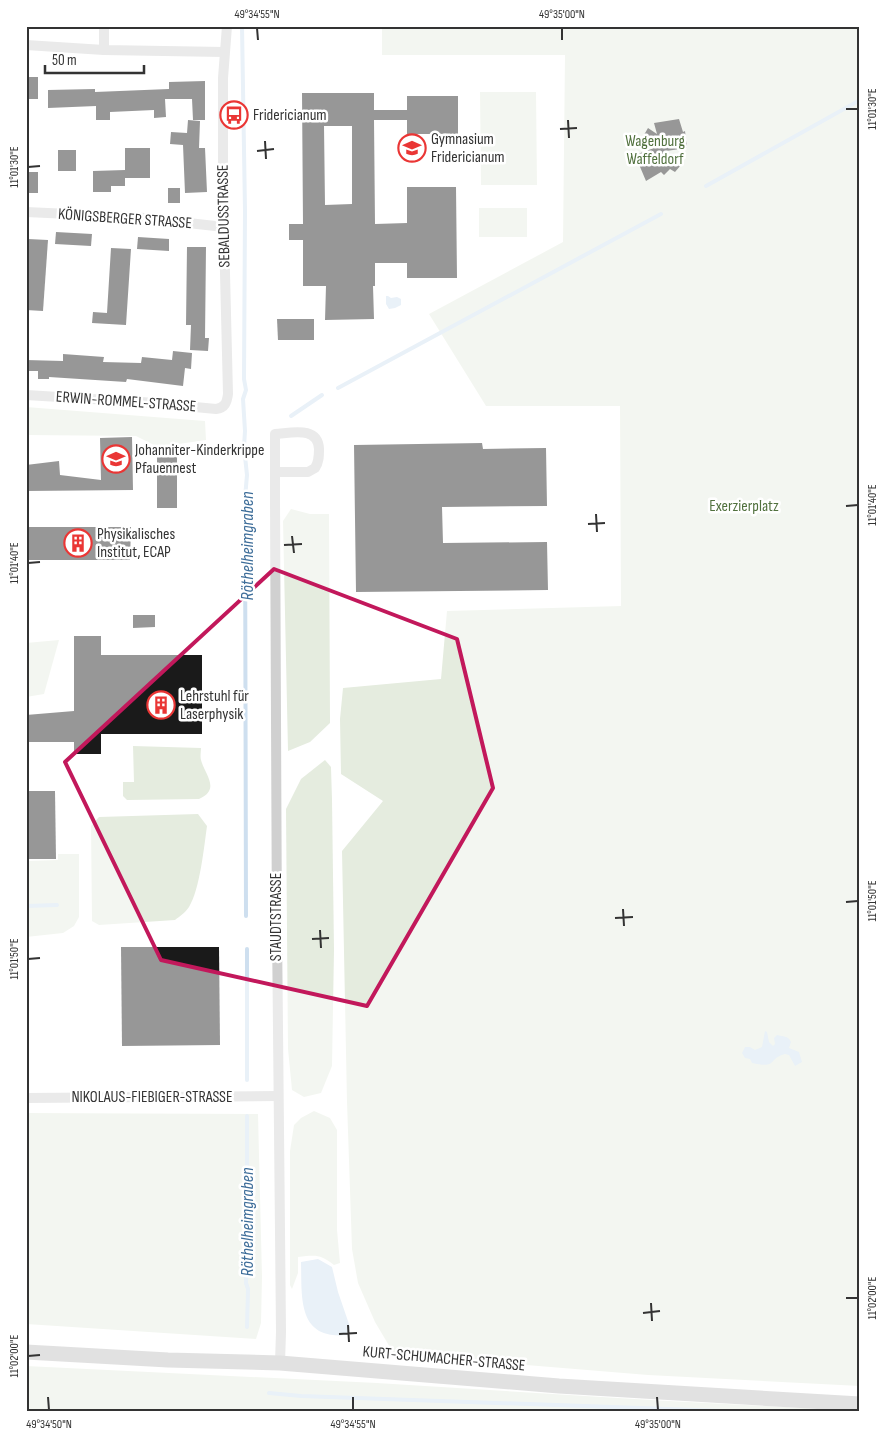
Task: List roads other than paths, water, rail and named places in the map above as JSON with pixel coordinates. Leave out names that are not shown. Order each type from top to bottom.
[{"type":"main road","name":"KURT-SCHUMACHER-STRASSE","points":[[26,1352],[168,1360],[280,1363],[551,1386],[860,1404]]},
{"type":"street","points":[[104,26],[104,50]]},
{"type":"street","name":"SEBALDUSSTRASSE","points":[[225,405],[228,394],[223,193],[224,52],[227,26]]},
{"type":"street","points":[[26,46],[104,50],[224,52]]},
{"type":"street","name":"KÖNIGSBERGER STRASSE","points":[[26,212],[136,217],[224,227]]},
{"type":"street","name":"ERWIN-ROMMEL-STRASSE","points":[[26,395],[142,402],[216,409],[225,405]]},
{"type":"street","name":"STAUDTSTRASSE","points":[[275,472],[308,472],[315,468],[319,458],[319,444],[315,436],[308,433],[276,434],[275,472],[280,1363]]},
{"type":"street","name":"NIKOLAUS-FIEBIGER-STRASSE","points":[[26,1098],[278,1096]]},
{"type":"water","points":[[386,296],[401,299],[401,305],[389,309],[386,304]]},
{"type":"water","points":[[765,1031],[767,1032],[769,1042],[773,1046],[775,1044],[774,1038],[777,1035],[788,1038],[791,1042],[789,1048],[799,1052],[802,1062],[795,1066],[789,1055],[785,1054],[766,1065],[752,1063],[750,1059],[745,1058],[742,1053],[745,1047],[755,1050],[762,1047]]},
{"type":"water","points":[[318,1259],[332,1267],[350,1327],[347,1335],[331,1335],[319,1331],[306,1314],[303,1302],[301,1262]]},
{"type":"waterway","name":"Röthelheimgraben","points":[[242,26],[245,211],[244,379],[246,390],[243,399],[244,447],[247,475],[245,498],[246,916]]},
{"type":"waterway","points":[[706,186],[860,100]]},
{"type":"waterway","points":[[338,388],[661,214]]},
{"type":"waterway","points":[[291,416],[322,395]]},
{"type":"waterway","points":[[26,906],[57,905]]},
{"type":"waterway","name":"Röthelheimgraben","points":[[247,949],[247,1080]]},
{"type":"waterway","name":"Röthelheimgraben","points":[[247,1116],[247,1204],[249,1216],[246,1283],[248,1289],[247,1327]]},
{"type":"waterway","points":[[269,1393],[301,1396],[724,1411]]},
{"type":"place","name":"Fridericianum","points":[[234,115]]},
{"type":"place","name":"Gymnasium Fridericianum","points":[[412,148]]},
{"type":"place","name":"Johanniter-Kinderkrippe Pfauennest","points":[[116,459]]},
{"type":"place","name":"Physikalisches Institut, ECAP","points":[[78,543]]},
{"type":"place","name":"Lehrstuhl für Laserphysik","points":[[161,705]]},
{"type":"park label","name":"Wagenburg Waffeldorf","points":[[655,150]]},
{"type":"park label","name":"Exerzierplatz","points":[[744,506]]}]
